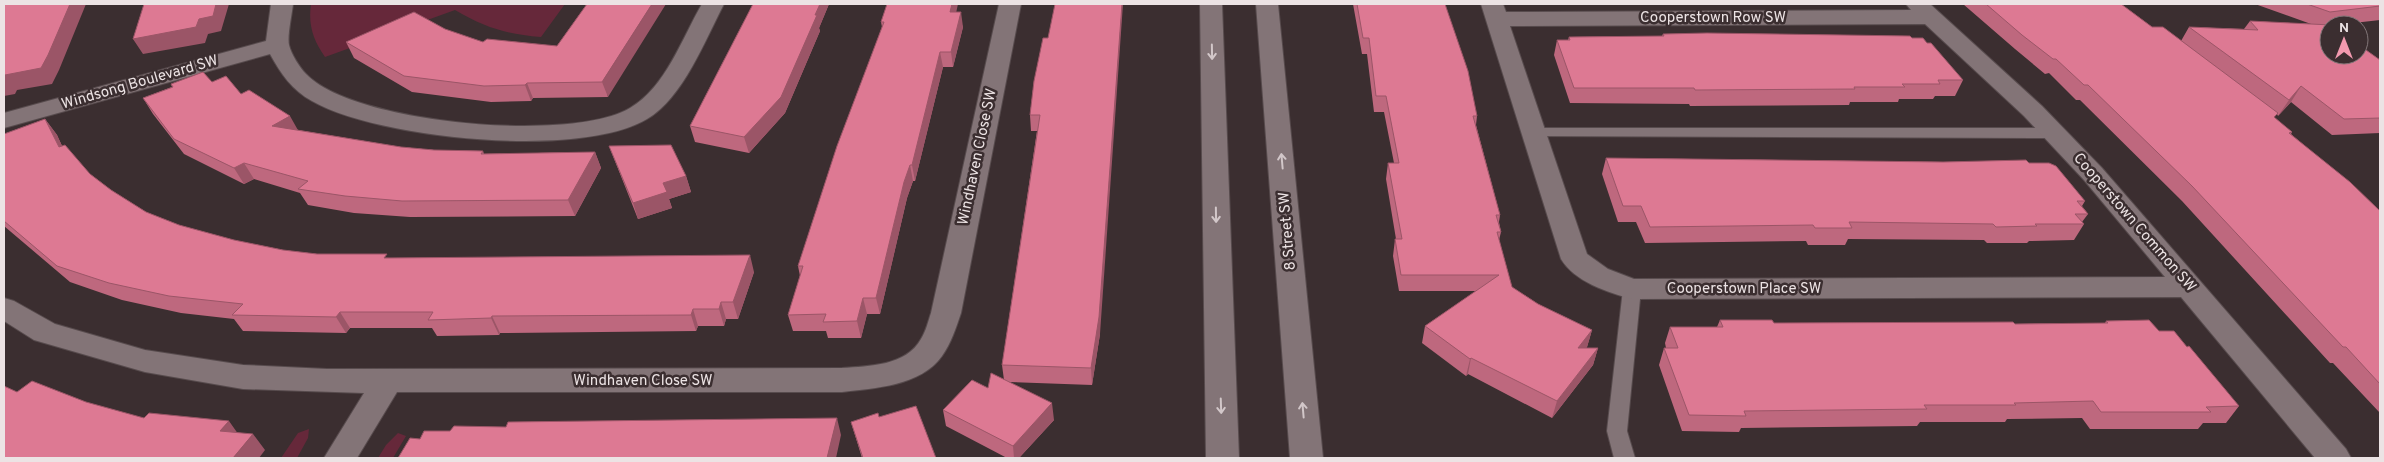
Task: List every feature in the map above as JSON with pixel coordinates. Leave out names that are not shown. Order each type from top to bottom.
[{"type":"street","points":[[282,4],[277,45],[299,81],[323,96],[367,114],[421,125],[482,131],[578,132],[613,125],[640,113],[663,93],[713,4]]},
{"type":"street","name":"Windhaven Close SW","points":[[4,308],[45,332],[145,361],[243,378],[327,382],[388,382],[842,380],[883,376],[912,366],[932,348],[946,313],[1010,4]]},
{"type":"street","points":[[1211,4],[1221,451]]},
{"type":"street","name":"8 Street SW","points":[[1267,4],[1307,458]]},
{"type":"street","name":"Cooperstown Row SW","points":[[1494,11],[1923,10]]},
{"type":"street","name":"Cooperstown Common SW","points":[[1923,10],[2054,133],[2093,174],[2334,458]]},
{"type":"street","name":"Cooperstown Place SW","points":[[1494,11],[1575,259],[1598,276],[1632,289],[2190,287]]},
{"type":"street","name":"Windsong Boulevard SW","points":[[4,121],[277,45]]},
{"type":"street","points":[[340,458],[388,382]]},
{"type":"lane","points":[[1533,132],[2054,133]]},
{"type":"lane","points":[[1624,458],[1617,431],[1632,289]]},
{"type":"shaded area","points":[[311,4],[565,4],[541,37],[497,29],[455,10],[325,57],[312,32],[310,19]]},
{"type":"shaded area","points":[[309,429],[308,438],[297,458],[281,458],[298,433]]},
{"type":"shaded area","points":[[398,433],[406,436],[393,458],[378,458],[386,445]]},
{"type":"building","points":[[4,4],[70,4],[41,68],[5,75],[4,78]]},
{"type":"building","points":[[144,4],[216,4],[213,16],[199,19],[196,27],[133,39]]},
{"type":"building","points":[[587,4],[652,4],[602,82],[527,83],[525,85],[484,86],[404,76],[346,42],[414,12],[445,29],[483,42],[487,39],[557,46]]},
{"type":"building","points":[[753,4],[820,4],[781,97],[744,137],[690,126]]},
{"type":"building","points":[[887,4],[952,4],[950,12],[961,12],[951,52],[940,52],[912,165],[910,165],[904,182],[876,298],[863,298],[857,321],[823,322],[826,314],[788,315],[803,266],[798,266],[837,146],[884,22],[881,22]]},
{"type":"building","points":[[1055,4],[1122,4],[1099,317],[1091,368],[1002,365],[1040,115],[1030,115],[1034,81],[1043,38],[1048,38]]},
{"type":"building","points":[[1357,4],[1445,4],[1468,71],[1477,116],[1473,116],[1500,215],[1496,215],[1501,232],[1497,232],[1512,287],[1538,304],[1592,330],[1578,348],[1598,348],[1557,401],[1470,359],[1425,326],[1499,275],[1401,275],[1395,239],[1402,239],[1388,163],[1399,163],[1386,96],[1376,96],[1369,38],[1363,38]]},
{"type":"building","points":[[1986,4],[2121,4],[2152,27],[2163,27],[2278,113],[2274,117],[2292,132],[2289,133],[2350,182],[2380,211],[2380,384],[2192,186],[2088,85],[2084,85],[2056,59],[2053,59],[2022,35]]},
{"type":"building","points":[[2307,4],[2380,4],[2380,6],[2330,12]]},
{"type":"building","points":[[2250,21],[2319,24],[2319,65],[2369,65],[2369,52],[2380,60],[2380,118],[2344,119],[2301,86],[2289,100],[2189,27],[2258,30]]},
{"type":"building","points":[[1663,34],[1910,36],[1912,38],[1923,38],[1927,43],[1931,43],[1963,80],[1938,80],[1940,84],[1902,84],[1905,87],[1854,87],[1855,89],[1695,90],[1694,88],[1574,88],[1557,40],[1570,40],[1569,37],[1664,36]]},
{"type":"building","points":[[203,72],[212,82],[226,76],[241,94],[249,90],[290,116],[272,126],[401,147],[483,151],[481,154],[595,152],[568,200],[402,201],[345,196],[298,189],[308,181],[244,163],[234,168],[174,139],[143,98],[173,87],[171,84]]},
{"type":"building","points":[[45,119],[59,147],[65,145],[90,174],[146,212],[179,225],[234,240],[283,250],[317,254],[387,254],[384,258],[750,255],[733,302],[721,302],[719,309],[693,309],[691,315],[492,316],[491,318],[428,320],[433,312],[340,312],[336,317],[232,315],[243,304],[169,296],[109,283],[57,266],[4,221],[4,134]]},
{"type":"building","points":[[671,145],[686,176],[663,183],[667,192],[633,203],[609,146]]},
{"type":"building","points":[[1606,158],[1943,162],[2026,160],[2029,163],[2049,163],[2056,166],[2085,201],[2077,201],[2088,214],[2075,214],[2084,224],[2035,224],[2037,226],[1996,227],[1993,224],[1849,222],[1852,228],[1815,228],[1813,225],[1650,227],[1641,206],[1623,206]]},
{"type":"building","points":[[1720,320],[1772,320],[1774,323],[2013,322],[2015,324],[2108,323],[2106,321],[2149,320],[2159,331],[2174,331],[2187,347],[2189,346],[2239,406],[2206,407],[2211,412],[2101,412],[2093,401],[2014,403],[2016,405],[1924,405],[1927,409],[1744,411],[1746,416],[1689,415],[1664,348],[1678,348],[1670,327],[1723,327]]},
{"type":"building","points":[[991,373],[1052,403],[1013,446],[943,410],[972,380],[988,388]]},
{"type":"building","points":[[32,381],[86,402],[144,418],[149,413],[229,421],[220,431],[253,434],[233,458],[4,458],[4,386],[17,392]]},
{"type":"building","points":[[916,406],[936,458],[863,458],[851,422],[878,413],[879,417]]},
{"type":"building","points":[[837,418],[827,458],[398,458],[410,438],[420,439],[424,431],[450,431],[454,426],[506,427],[508,422]]}]
